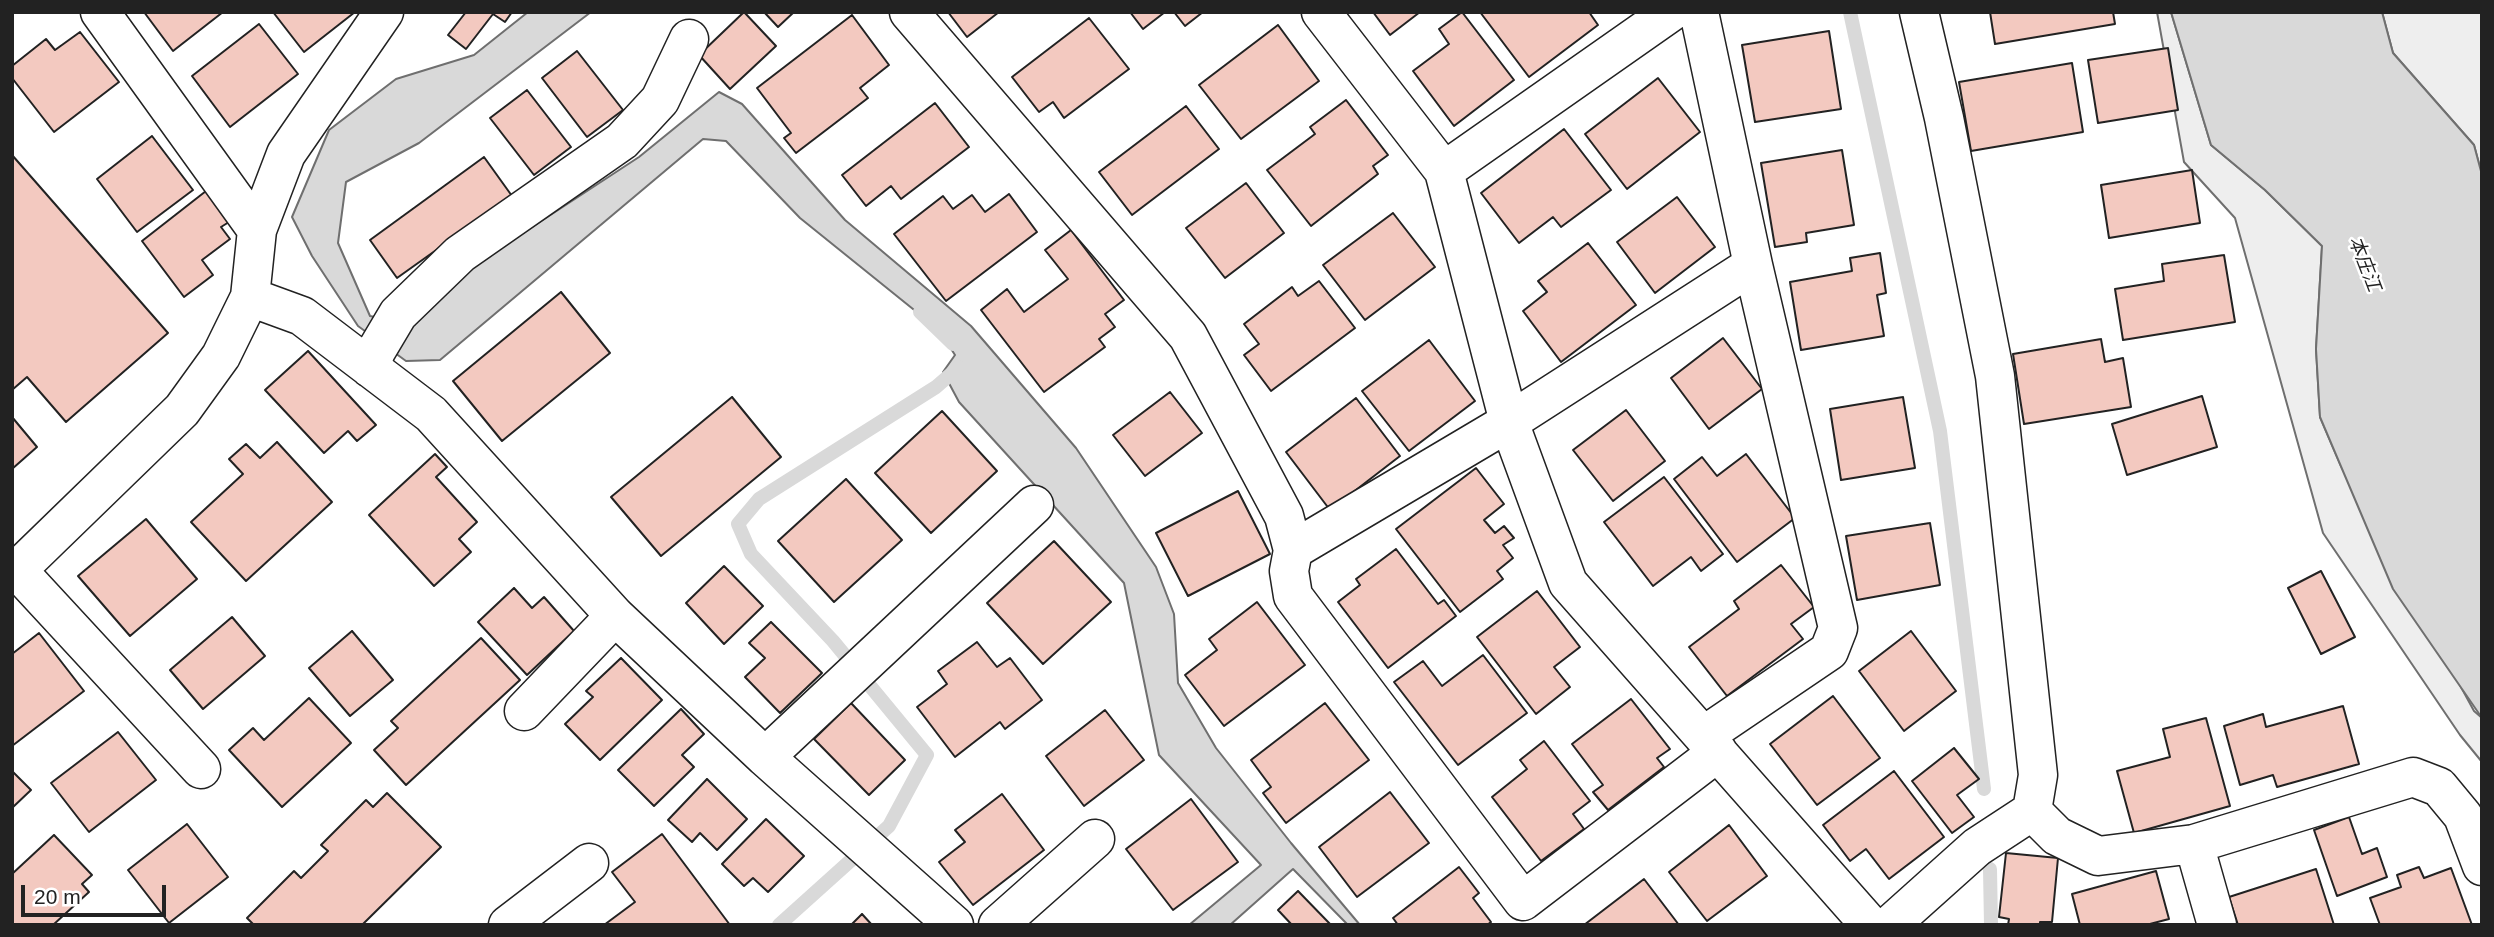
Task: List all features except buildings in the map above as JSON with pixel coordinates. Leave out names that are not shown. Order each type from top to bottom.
[{"type":"street","points":[[100,12],[257,230]]},
{"type":"street","points":[[201,769],[15,572],[182,410],[221,356],[250,297],[257,230],[286,154],[384,12]]},
{"type":"street","points":[[909,12],[1188,336],[1284,516],[1293,550],[1289,571],[1293,596],[1523,901],[1829,651],[1838,628],[1753,265],[1699,12]]},
{"type":"street","points":[[1321,12],[1444,171],[1509,422],[1568,583],[1870,925]]},
{"type":"street","points":[[1444,171],[1671,12]]},
{"type":"street","points":[[1890,925],[1977,847],[2032,811],[2038,775],[1994,376],[1944,118],[1919,12]]},
{"type":"street","points":[[373,359],[398,314],[460,254],[622,142],[660,100],[689,39]]},
{"type":"street","points":[[1293,550],[1509,422],[1753,265]]},
{"type":"street","points":[[250,297],[302,316],[373,359],[431,414],[615,616],[765,757],[954,925]]},
{"type":"street","points":[[765,757],[1034,505]]},
{"type":"street","points":[[524,711],[615,616]]},
{"type":"street","points":[[2032,811],[2057,836],[2098,856],[2193,844],[2413,777],[2439,787],[2463,816],[2482,866]]},
{"type":"street","points":[[998,925],[1095,839]]},
{"type":"street","points":[[2193,844],[2217,925]]},
{"type":"street","points":[[508,925],[589,863]]},
{"type":"shaded area","points":[[2157,12],[2171,12],[2211,145],[2265,190],[2322,246],[2316,349],[2320,417],[2341,466],[2474,711],[2482,718],[2482,762],[2460,735],[2323,533],[2235,218],[2184,162]]},
{"type":"shaded area","points":[[2382,12],[2482,12],[2482,175],[2474,145],[2393,53]]},
{"type":"water","points":[[528,12],[591,12],[419,143],[346,182],[338,243],[370,316],[413,325],[468,269],[639,157],[719,92],[742,104],[845,220],[971,326],[1076,448],[1156,567],[1174,614],[1178,683],[1216,748],[1360,925],[1348,925],[1293,869],[1230,925],[1189,925],[1261,865],[1159,755],[1124,583],[959,402],[943,372],[955,355],[939,330],[800,218],[726,141],[703,139],[440,360],[406,361],[358,326],[312,256],[292,217],[329,130],[396,79],[474,55]]},
{"type":"water","name":"本庄江","points":[[2171,12],[2382,12],[2393,53],[2474,145],[2482,175],[2482,718],[2393,589],[2320,417],[2316,349],[2322,246],[2265,190],[2211,145]]},
{"type":"waterway","points":[[1850,12],[1940,431],[1984,789]]},
{"type":"waterway","points":[[920,312],[953,344]]},
{"type":"waterway","points":[[779,925],[889,826],[927,755],[833,641],[751,554],[738,524],[759,499],[936,387],[959,367]]},
{"type":"waterway","points":[[1990,869],[1991,925]]}]
